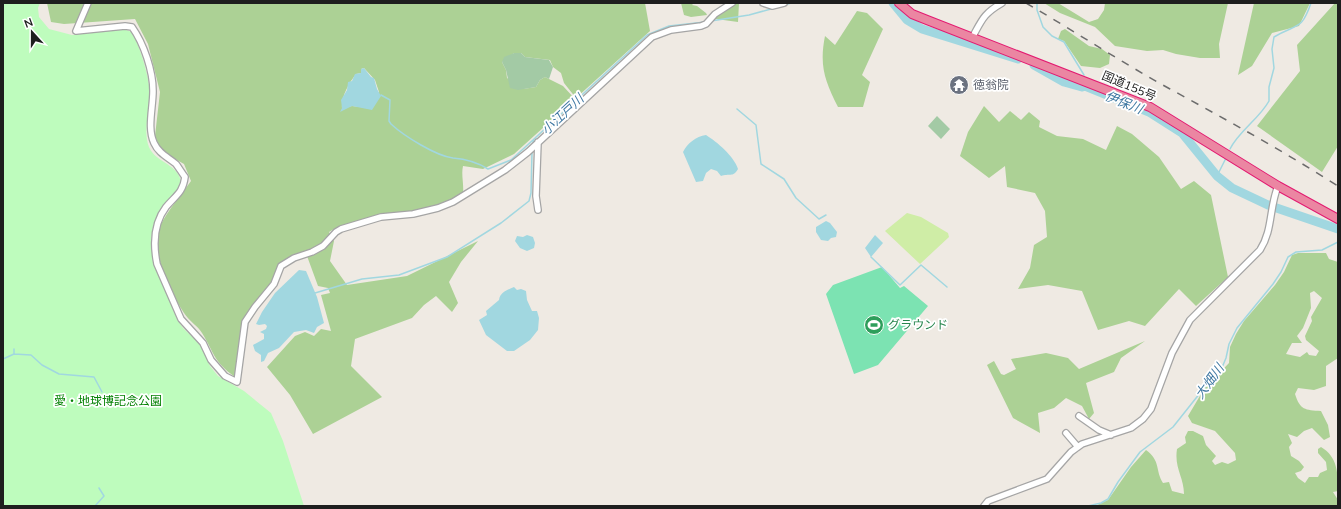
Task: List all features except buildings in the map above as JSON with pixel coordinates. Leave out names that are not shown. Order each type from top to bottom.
[{"type":"highway","name":"国道155号","points":[[899,3],[907,6],[927,20],[1150,107],[1278,186],[1338,218]]},
{"type":"street","points":[[88,3],[76,31],[125,26],[132,27],[142,46],[150,69],[153,90],[151,127],[153,142],[159,152],[177,165],[185,177],[183,188],[165,208],[155,225],[155,254],[157,264],[181,319],[203,343],[211,360],[225,376],[236,382],[245,322],[274,284],[282,266],[288,261],[323,246],[336,232],[341,229],[381,217],[427,211],[445,206],[505,170],[528,152],[652,37],[671,30],[706,24],[710,18],[732,3]]},
{"type":"street","points":[[721,10],[723,3]]},
{"type":"street","points":[[763,3],[772,6],[784,3]]},
{"type":"street","points":[[972,38],[983,17],[998,4]]},
{"type":"street","points":[[537,143],[536,196],[538,210]]},
{"type":"street","points":[[984,506],[988,501],[1047,478],[1078,447],[1092,439],[1112,435],[1131,428],[1143,419],[1151,409],[1172,353],[1190,320],[1260,250],[1266,240],[1270,229],[1271,207],[1278,186]]},
{"type":"street","points":[[1079,416],[1099,430],[1112,435]]},
{"type":"street","points":[[1066,432],[1078,447]]},
{"type":"green space","name":"愛・地球博記念公園","points":[[3,3],[40,3],[38,8],[39,17],[49,29],[72,35],[123,29],[132,32],[141,55],[149,83],[150,98],[146,129],[147,141],[152,153],[173,168],[177,173],[181,186],[158,214],[153,226],[151,239],[156,266],[177,319],[183,328],[201,345],[210,366],[218,376],[244,391],[271,413],[283,441],[304,506],[3,506]]},
{"type":"green space","points":[[47,3],[645,3],[650,31],[576,98],[564,83],[561,73],[553,67],[550,60],[525,57],[521,53],[514,53],[502,62],[506,70],[507,78],[523,89],[536,87],[540,80],[545,77],[563,86],[575,99],[514,154],[483,169],[463,166],[463,193],[438,206],[334,229],[329,232],[334,241],[330,261],[347,285],[407,276],[478,241],[461,262],[449,282],[458,303],[452,312],[436,296],[424,305],[412,318],[355,339],[351,366],[382,397],[313,434],[290,395],[267,367],[295,336],[305,332],[314,336],[321,329],[331,331],[321,295],[330,293],[328,288],[318,286],[307,256],[280,265],[269,286],[242,321],[235,377],[222,366],[218,362],[200,330],[186,316],[178,304],[162,270],[159,257],[157,245],[161,224],[171,207],[191,181],[184,164],[161,151],[155,136],[160,92],[148,44],[135,19],[64,24],[51,22]],"holes":[[[364,68],[375,80],[379,92],[361,107],[352,106],[342,108],[346,90],[356,74],[361,73],[361,69]]]},
{"type":"green space","points":[[681,3],[694,3],[692,5],[697,6],[707,15],[691,17],[684,15]]},
{"type":"green space","points":[[725,3],[739,3],[738,22],[716,19],[716,16],[727,9]]},
{"type":"green space","points":[[1044,3],[1058,3],[1089,22],[1098,19],[1104,10],[1105,3],[1228,3],[1219,44],[1220,58],[1200,58],[1163,50],[1147,51],[1115,46],[1095,27],[1060,13]]},
{"type":"green space","points":[[1254,3],[1310,3],[1299,26],[1272,33],[1252,66],[1238,75]]},
{"type":"green space","points":[[1335,3],[1338,3],[1338,146],[1322,172],[1257,126],[1300,71],[1297,45]]},
{"type":"green space","points":[[857,11],[867,13],[883,29],[862,75],[870,82],[863,107],[838,107],[824,73],[823,47],[825,36],[835,45]]},
{"type":"green space","points":[[1065,29],[1089,46],[1102,49],[1110,55],[1109,64],[1100,68],[1081,66],[1064,41],[1058,39],[1061,31]]},
{"type":"green space","points":[[514,53],[521,53],[525,57],[549,60],[553,67],[549,79],[545,77],[540,80],[536,87],[518,90],[510,88],[506,70],[502,62],[504,57]]},
{"type":"green space","points":[[984,106],[999,122],[1010,111],[1021,120],[1029,112],[1040,121],[1039,127],[1057,136],[1083,139],[1106,150],[1117,126],[1132,134],[1159,157],[1181,189],[1194,181],[1211,195],[1228,277],[1196,306],[1179,289],[1145,326],[1129,321],[1098,330],[1082,291],[1048,285],[1018,289],[1030,268],[1034,245],[1047,237],[1045,211],[1035,193],[1007,187],[1005,166],[989,178],[960,156],[968,132]]},
{"type":"green space","points":[[937,116],[950,129],[941,139],[928,126]]},
{"type":"green space","points":[[907,213],[921,217],[948,233],[949,237],[920,264],[885,231]]},
{"type":"green space","points":[[1298,253],[1326,253],[1329,259],[1338,262],[1338,358],[1326,366],[1326,386],[1314,390],[1298,388],[1295,394],[1299,403],[1304,408],[1321,411],[1328,425],[1330,437],[1324,440],[1312,428],[1304,431],[1297,437],[1288,434],[1292,443],[1289,447],[1291,456],[1299,461],[1304,467],[1301,471],[1295,473],[1298,478],[1305,483],[1309,477],[1318,477],[1320,473],[1327,470],[1326,462],[1318,453],[1318,449],[1321,447],[1331,456],[1336,466],[1338,478],[1338,491],[1333,492],[1338,500],[1338,506],[1095,506],[1108,500],[1131,467],[1146,450],[1154,458],[1163,483],[1169,482],[1172,491],[1184,494],[1184,488],[1176,456],[1177,449],[1186,443],[1185,437],[1188,431],[1193,431],[1203,436],[1206,445],[1216,456],[1212,461],[1215,465],[1222,462],[1228,464],[1236,460],[1235,453],[1215,431],[1192,423],[1188,416],[1204,389],[1229,363],[1230,347],[1236,334],[1244,321],[1275,285],[1284,272],[1292,255]],"holes":[[[1314,291],[1322,298],[1311,317],[1312,321],[1305,336],[1306,340],[1319,351],[1316,356],[1309,355],[1307,352],[1300,357],[1286,354],[1292,343],[1302,343],[1297,336],[1303,328],[1311,308],[1310,293]]]},
{"type":"green space","name":"グラウンド","points":[[882,267],[900,288],[904,286],[928,306],[878,365],[854,374],[826,294],[833,285]]},
{"type":"green space","points":[[1145,341],[1121,358],[1114,372],[1086,383],[1094,413],[1089,419],[1082,406],[1066,398],[1054,408],[1038,413],[1040,433],[1013,418],[987,365],[994,361],[1001,374],[1004,375],[1016,369],[1011,359],[1046,353],[1068,358],[1079,369]]},
{"type":"water","points":[[364,68],[371,77],[374,78],[381,96],[372,110],[352,106],[340,112],[342,108],[341,100],[347,90],[348,82],[352,81],[355,74],[361,73],[361,69]]},
{"type":"water","points":[[706,135],[720,145],[729,154],[738,169],[733,174],[721,176],[717,171],[711,169],[706,173],[703,181],[696,182],[683,152],[692,141]]},
{"type":"water","points":[[826,221],[830,223],[837,232],[836,237],[831,238],[828,241],[821,240],[816,232],[816,227]]},
{"type":"water","points":[[527,235],[533,237],[535,243],[534,248],[527,251],[520,248],[515,241],[517,236],[523,237]]},
{"type":"water","points":[[875,235],[883,243],[871,257],[865,248]]},
{"type":"water","points":[[299,270],[306,271],[317,297],[324,323],[317,327],[314,333],[306,330],[294,332],[279,348],[268,353],[264,361],[261,362],[261,355],[255,351],[253,345],[264,339],[264,334],[260,332],[266,329],[267,326],[265,324],[256,324],[275,293]]},
{"type":"water","points":[[514,287],[517,290],[521,289],[526,291],[527,300],[532,311],[537,311],[539,318],[538,330],[530,340],[514,351],[507,351],[486,335],[479,320],[487,315],[486,311],[499,300],[503,293]]},
{"type":"waterway","name":"小江戸川","points":[[785,5],[791,3]]},
{"type":"waterway","name":"伊保川","points":[[893,3],[907,20],[922,29],[1018,59]]},
{"type":"waterway","points":[[1037,3],[1037,10],[1043,27],[1052,36],[1064,42],[1084,75]]},
{"type":"waterway","points":[[1230,149],[1238,136],[1260,114],[1269,101],[1269,87],[1274,68],[1272,49],[1274,37],[1301,23],[1311,3]]},
{"type":"waterway","name":"小江戸川","points":[[711,21],[749,15],[778,7]]},
{"type":"waterway","name":"小江戸川","points":[[532,147],[534,139],[647,35],[669,26],[705,22]]},
{"type":"waterway","name":"伊保川","points":[[1034,65],[1064,82],[1082,87],[1085,86],[1149,112],[1182,133],[1217,176],[1232,188],[1268,205],[1338,229]]},
{"type":"waterway","points":[[381,95],[390,100],[389,121],[404,134],[420,145],[438,154],[471,161],[488,169],[511,160],[533,140]]},
{"type":"waterway","points":[[737,109],[756,125],[761,164],[784,179],[796,198],[819,219],[826,215]]},
{"type":"waterway","name":"小江戸川","points":[[315,293],[362,279],[399,275],[447,257],[501,223],[529,201],[531,193],[532,152]]},
{"type":"waterway","points":[[1217,176],[1226,158]]},
{"type":"waterway","name":"大畑川","points":[[1088,506],[1101,503],[1108,499],[1118,482],[1140,452],[1173,427],[1208,383],[1221,370],[1226,358],[1229,344],[1237,328],[1273,284],[1288,257],[1296,252],[1322,250],[1338,242]]},
{"type":"waterway","points":[[871,257],[900,285],[921,265],[947,287]]},
{"type":"waterway","points":[[14,349],[14,354]]},
{"type":"waterway","points":[[3,359],[14,354],[31,355],[42,365],[59,374],[94,377],[102,392]]},
{"type":"waterway","points":[[95,506],[104,496],[99,488]]},
{"type":"railway","points":[[1026,3],[1170,89],[1297,160],[1338,186]]},
{"type":"place","name":"徳翁院","points":[[959,85]]},
{"type":"place","name":"グラウンド","points":[[874,325]]}]
